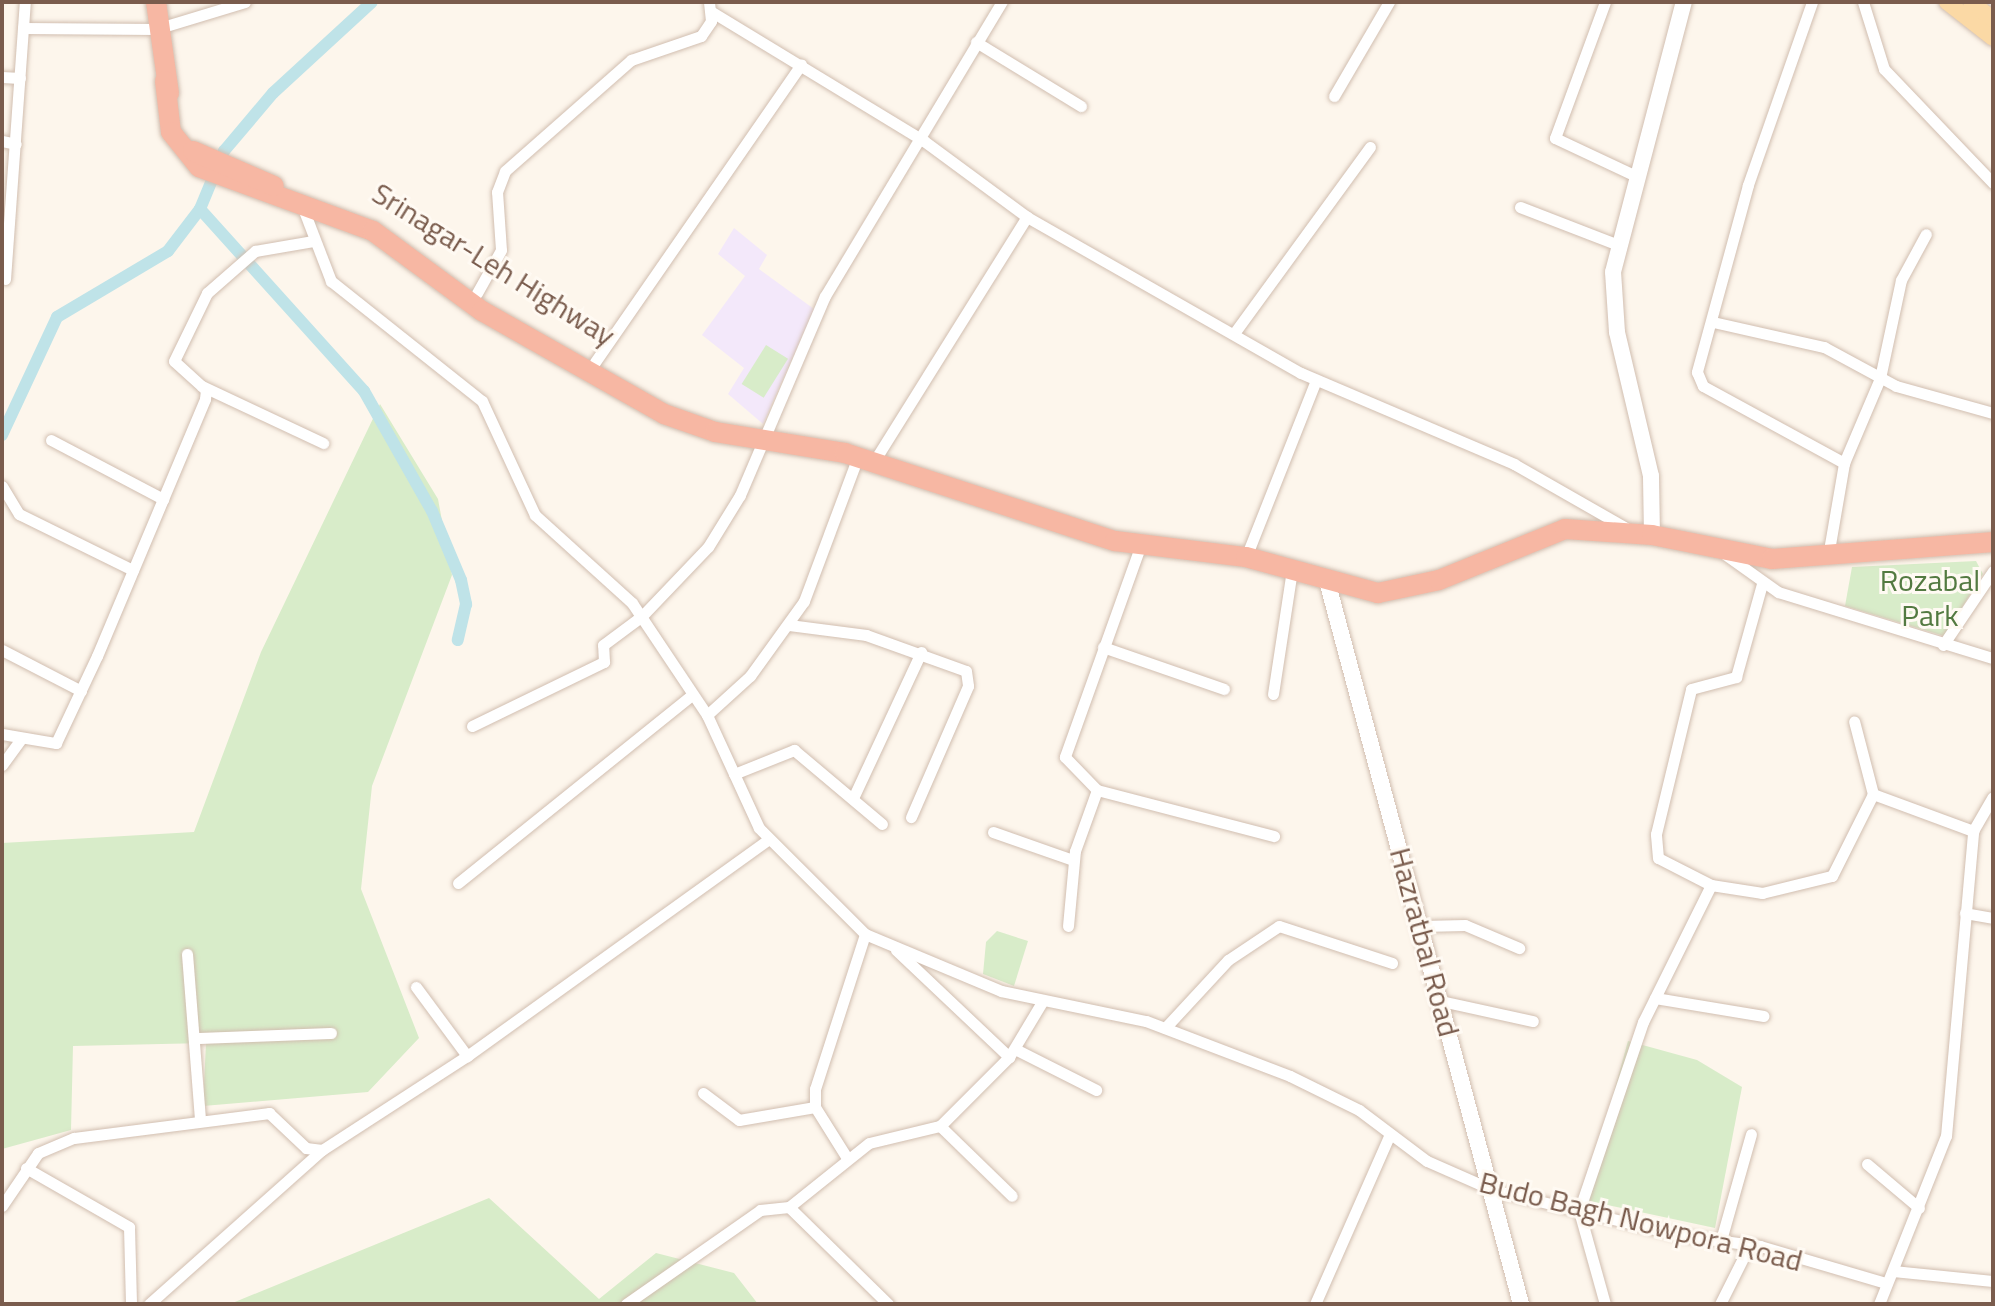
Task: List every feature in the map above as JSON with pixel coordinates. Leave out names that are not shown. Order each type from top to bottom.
[{"type":"highway","points":[[156,2],[156,29],[171,132],[191,155],[373,231],[482,311],[648,406],[740,434],[860,455],[1193,549]]},
{"type":"highway","name":"Srinagar-Leh Highway","points":[[295,200],[371,218],[477,293],[595,362],[740,434]]},
{"type":"highway","points":[[860,455],[1140,547],[1193,549],[1246,557],[1327,581],[1392,592],[1439,580],[1551,531],[1644,534],[1726,555],[1828,558],[1993,542]]},
{"type":"main road","points":[[1644,534],[1651,476],[1617,332],[1616,244],[1684,2]]},
{"type":"main road","points":[[1947,2],[1984,16]]},
{"type":"main road","name":"Hazratbal Road","points":[[1327,581],[1493,1190],[1521,1304]]},
{"type":"street","points":[[5,279],[25,2]]},
{"type":"street","points":[[23,28],[156,29],[245,2]]},
{"type":"street","points":[[472,726],[602,663],[601,646],[642,616],[729,517],[825,296],[924,141],[976,42],[1002,2]]},
{"type":"street","points":[[1334,96],[1389,2]]},
{"type":"street","points":[[1605,2],[1555,138],[1634,175]]},
{"type":"street","points":[[1812,2],[1748,185],[1699,383],[1844,463]]},
{"type":"street","points":[[1863,2],[1884,69],[1993,183]]},
{"type":"street","points":[[477,293],[501,250],[497,192],[505,171],[631,60],[701,36],[711,7],[924,141],[1027,217],[1316,380],[1514,464],[1644,534]]},
{"type":"street","points":[[976,42],[1081,106]]},
{"type":"street","points":[[595,362],[801,64]]},
{"type":"street","points":[[2,77],[20,78]]},
{"type":"street","points":[[2,141],[16,144]]},
{"type":"street","points":[[1235,332],[1370,147]]},
{"type":"street","name":"Budo Bagh Nowpora Road","points":[[295,200],[331,281],[353,302],[468,385],[535,515],[642,616],[707,715],[768,840],[865,934],[895,949],[1042,1002],[1165,1028],[1317,1088],[1389,1136],[1493,1190],[1579,1211],[1750,1244],[1886,1283]]},
{"type":"street","points":[[1520,207],[1616,244]]},
{"type":"street","points":[[707,715],[789,625],[814,579],[860,455],[1027,217]]},
{"type":"street","points":[[1828,558],[1844,463],[1880,378],[1901,280],[1926,234]]},
{"type":"street","points":[[313,241],[255,251],[239,261],[207,293],[174,361],[202,386],[323,443]]},
{"type":"street","points":[[1713,322],[1824,347],[1880,378],[1993,413]]},
{"type":"street","points":[[1246,557],[1316,380]]},
{"type":"street","points":[[2,734],[20,740],[56,743],[205,399],[202,386]]},
{"type":"street","points":[[51,440],[163,499]]},
{"type":"street","points":[[2,486],[21,516],[133,570]]},
{"type":"street","points":[[1140,547],[1065,757],[1097,790],[1274,836]]},
{"type":"street","points":[[1726,555],[1762,584],[1943,645],[1993,658]]},
{"type":"street","points":[[1273,694],[1292,570]]},
{"type":"street","points":[[1943,645],[1993,571]]},
{"type":"street","points":[[1762,584],[1736,677],[1691,689],[1656,834],[1658,858],[1711,885],[1762,893],[1823,882],[1840,867],[1873,794],[1854,721]]},
{"type":"street","points":[[789,625],[921,652],[958,664],[969,677],[911,817]]},
{"type":"street","points":[[1103,647],[1224,689]]},
{"type":"street","points":[[2,650],[81,691]]},
{"type":"street","points":[[854,796],[921,652]]},
{"type":"street","points":[[458,883],[692,695]]},
{"type":"street","points":[[2,765],[20,740]]},
{"type":"street","points":[[734,774],[794,750],[854,796],[882,824]]},
{"type":"street","points":[[1068,926],[1073,860],[1097,790]]},
{"type":"street","points":[[1873,794],[1973,831]]},
{"type":"street","points":[[1879,1304],[1946,1136],[1973,831],[1993,797]]},
{"type":"street","points":[[993,832],[1073,860]]},
{"type":"street","points":[[149,1304],[322,1150],[467,1056],[768,840]]},
{"type":"street","points":[[1605,1304],[1579,1211],[1655,998],[1711,885]]},
{"type":"street","points":[[1965,913],[1993,918]]},
{"type":"street","points":[[1422,926],[1465,925],[1519,948]]},
{"type":"street","points":[[1165,1028],[1228,960],[1279,926],[1392,963]]},
{"type":"street","points":[[847,1158],[815,1107],[818,1074],[865,934]]},
{"type":"street","points":[[895,949],[1012,1053],[1096,1090]]},
{"type":"street","points":[[187,954],[198,1038],[200,1120]]},
{"type":"street","points":[[416,987],[467,1056]]},
{"type":"street","points":[[1655,998],[1764,1016]]},
{"type":"street","points":[[1441,1001],[1533,1021]]},
{"type":"street","points":[[626,1304],[760,1210],[789,1207],[847,1158],[883,1137],[940,1126],[1012,1053],[1042,1002]]},
{"type":"street","points":[[198,1038],[331,1033]]},
{"type":"street","points":[[703,1093],[739,1120],[815,1107]]},
{"type":"street","points":[[2,1206],[26,1168],[57,1141],[269,1113],[306,1148],[322,1150]]},
{"type":"street","points":[[940,1126],[1012,1196]]},
{"type":"street","points":[[1721,1240],[1751,1134]]},
{"type":"street","points":[[1315,1304],[1389,1136]]},
{"type":"street","points":[[1867,1164],[1919,1208]]},
{"type":"street","points":[[26,1168],[129,1227],[131,1304]]},
{"type":"street","points":[[789,1207],[888,1304]]},
{"type":"street","points":[[1720,1304],[1750,1244]]},
{"type":"street","points":[[1893,1271],[1993,1281]]},
{"type":"shaded area","points":[[734,228],[767,255],[759,269],[814,309],[763,424],[728,394],[744,368],[702,335],[745,276],[718,254]]},
{"type":"green space","points":[[766,345],[788,359],[764,398],[742,384]]},
{"type":"green space","points":[[380,404],[438,499],[452,575],[372,786],[361,889],[419,1038],[368,1092],[203,1106],[206,1043],[73,1046],[71,1130],[2,1149],[2,843],[194,832],[261,652]]},
{"type":"green space","name":"Rozabal Park","points":[[1976,561],[1983,574],[1944,636],[1845,606],[1852,567]]},
{"type":"green space","points":[[997,931],[1028,941],[1014,986],[983,974],[986,942]]},
{"type":"green space","points":[[1628,1041],[1697,1060],[1742,1087],[1715,1228],[1584,1200]]},
{"type":"green space","points":[[489,1198],[599,1299],[656,1253],[734,1273],[758,1304],[230,1304]]},
{"type":"waterway","points":[[2,435],[57,317],[168,251],[200,209],[224,151],[273,93],[372,2]]},
{"type":"waterway","points":[[200,209],[364,391],[432,511],[461,580],[466,604],[458,640]]}]
